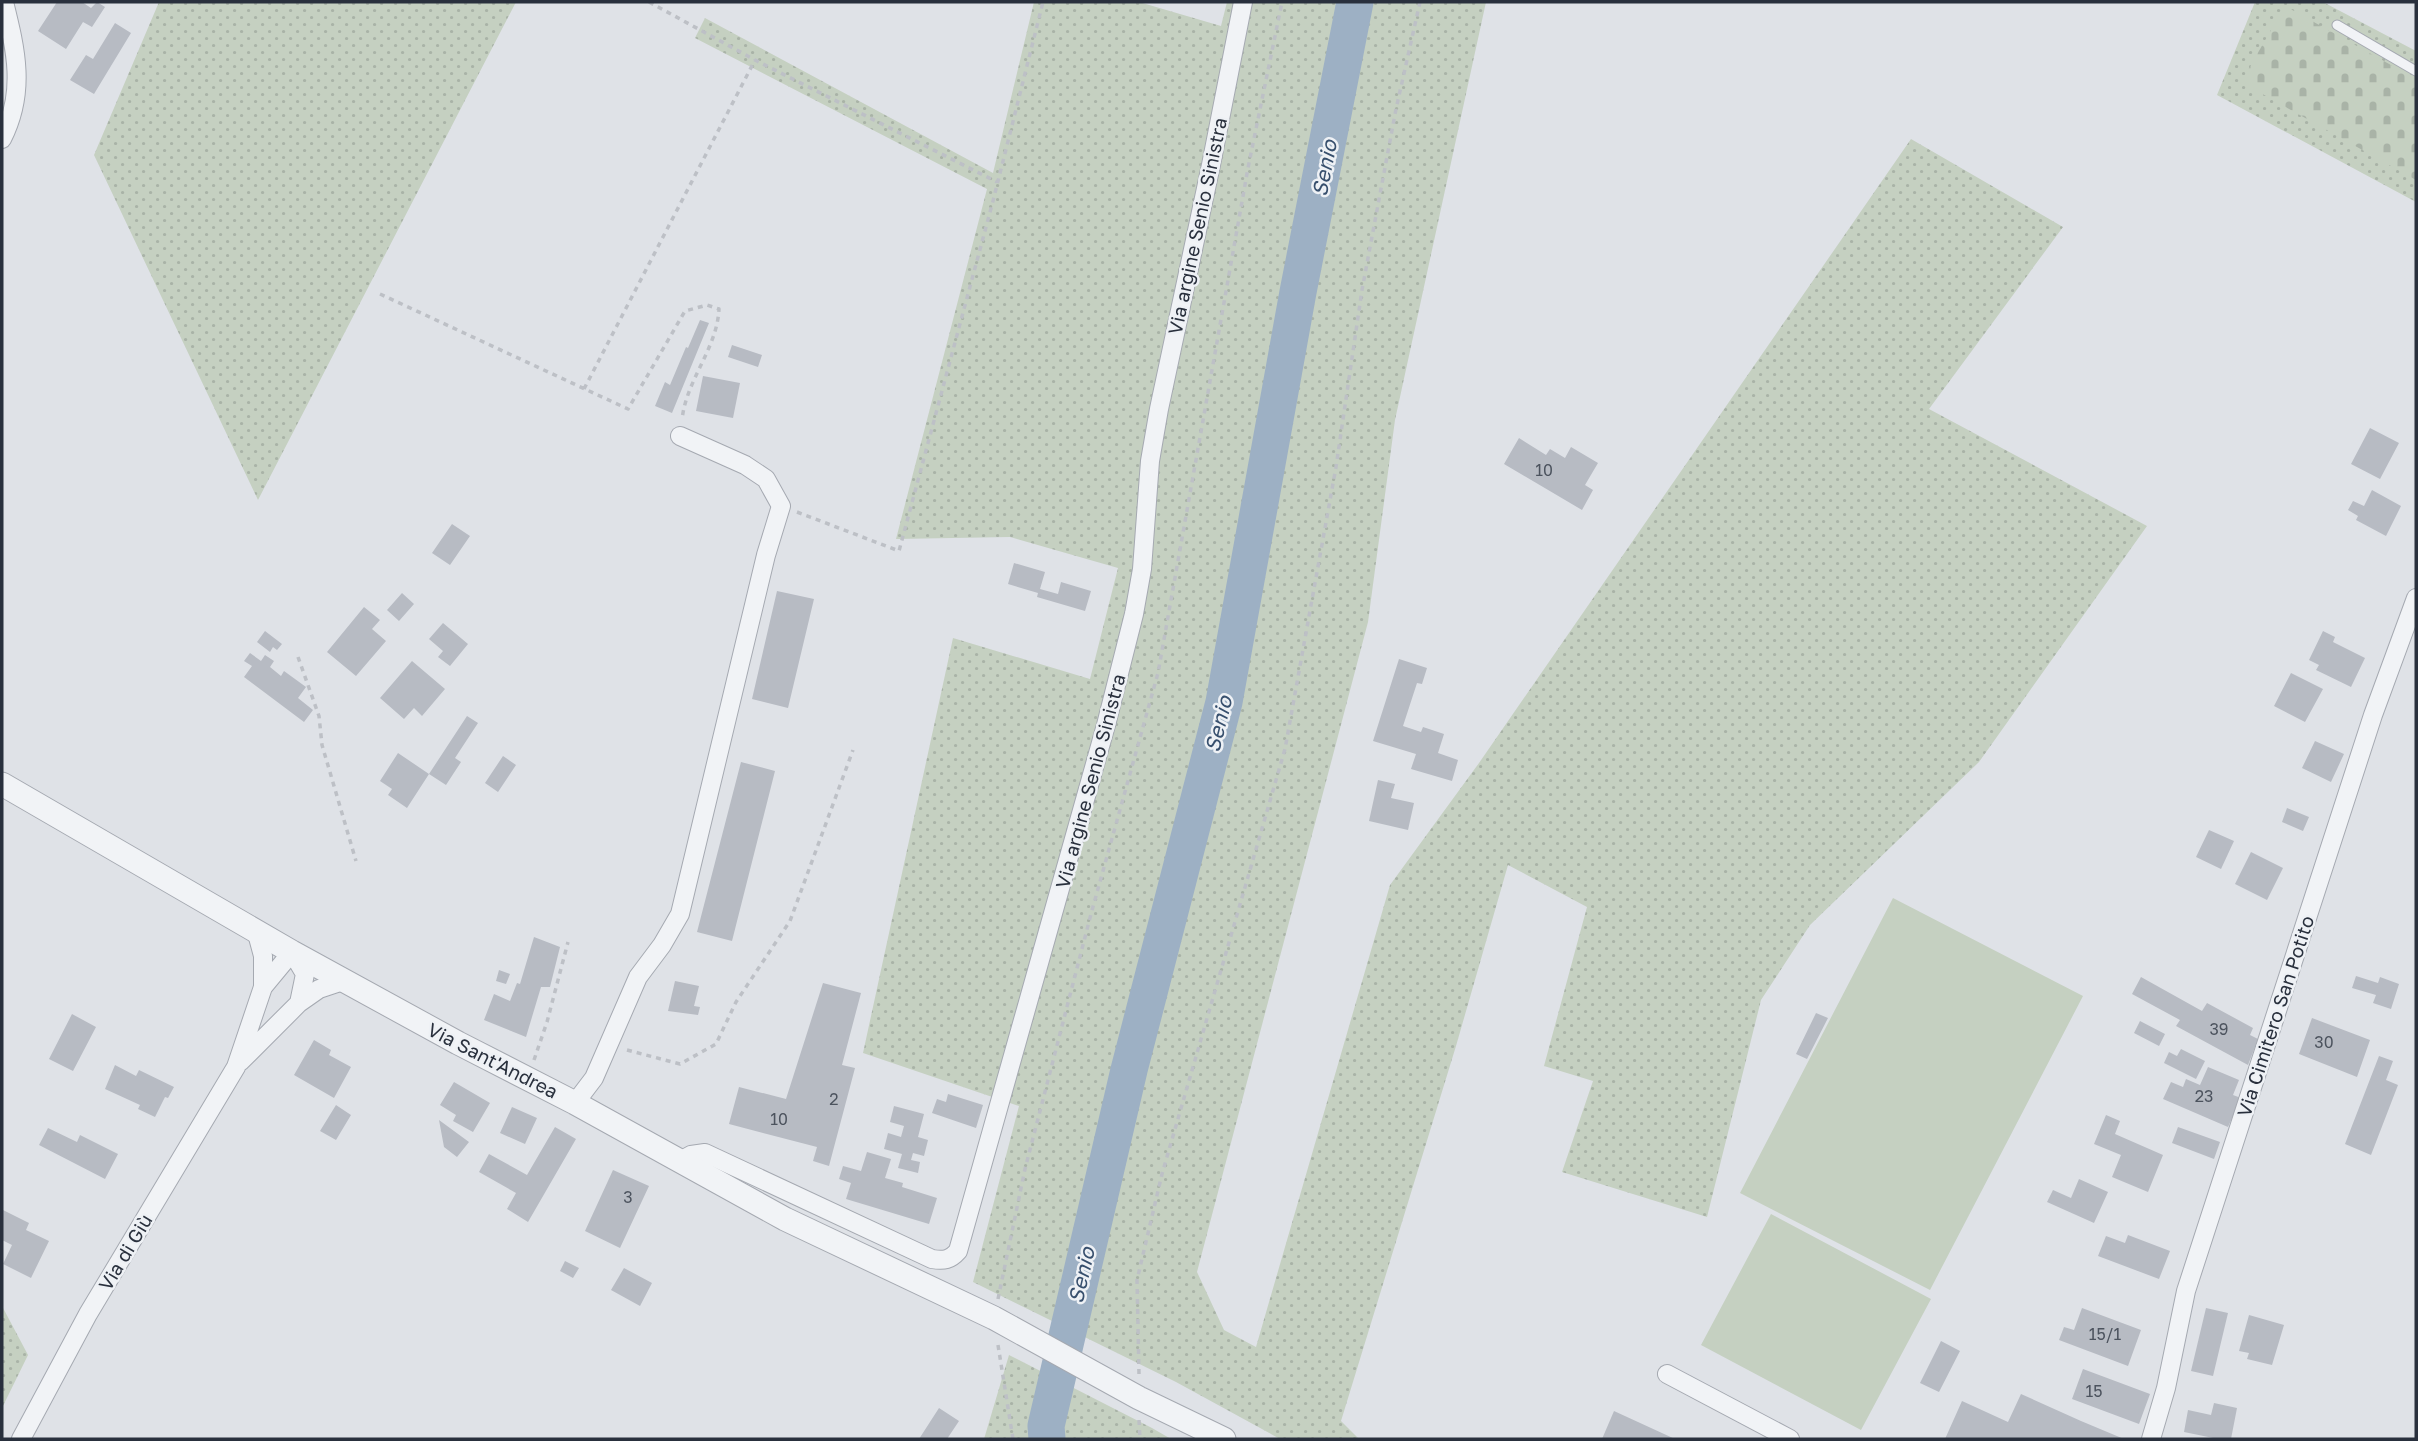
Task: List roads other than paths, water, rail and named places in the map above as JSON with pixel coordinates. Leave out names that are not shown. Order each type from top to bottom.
[{"type":"street","points":[[2,139],[11,122],[18,93],[17,66],[4,2]]},
{"type":"street","name":"Via argine Senio Sinistra","points":[[680,1161],[691,1155],[705,1153],[932,1259],[943,1261],[952,1258],[958,1251],[1106,725],[1134,614],[1142,569],[1150,461],[1158,409],[1243,2]]},
{"type":"street","points":[[576,1103],[594,1078],[638,977],[663,945],[680,914],[763,568],[782,506],[766,479],[745,465],[680,436]]},
{"type":"street","name":"Via Cimitero San Potito","points":[[2151,1439],[2166,1388],[2190,1278],[2368,728],[2416,598]]},
{"type":"street","name":"Via Sant'Andrea","points":[[2,784],[292,953],[576,1103],[785,1219],[994,1318],[1139,1398],[1224,1439]]},
{"type":"street","name":"Via di Giù","points":[[21,1439],[88,1314],[236,1068],[263,987],[263,956],[256,930]]},
{"type":"street","points":[[292,953],[305,974],[299,1003]]},
{"type":"street","name":"Via di Giù","points":[[263,987],[292,953]]},
{"type":"street","name":"Via di Giù","points":[[236,1068],[299,1003],[319,989],[343,981]]},
{"type":"street","points":[[1667,1374],[1790,1439]]},
{"type":"lane","points":[[2337,25],[2416,71]]},
{"type":"waterway","name":"Senio","points":[[1047,1439],[1046,1426],[1129,1070],[1224,702],[1298,292],[1355,2]]}]
